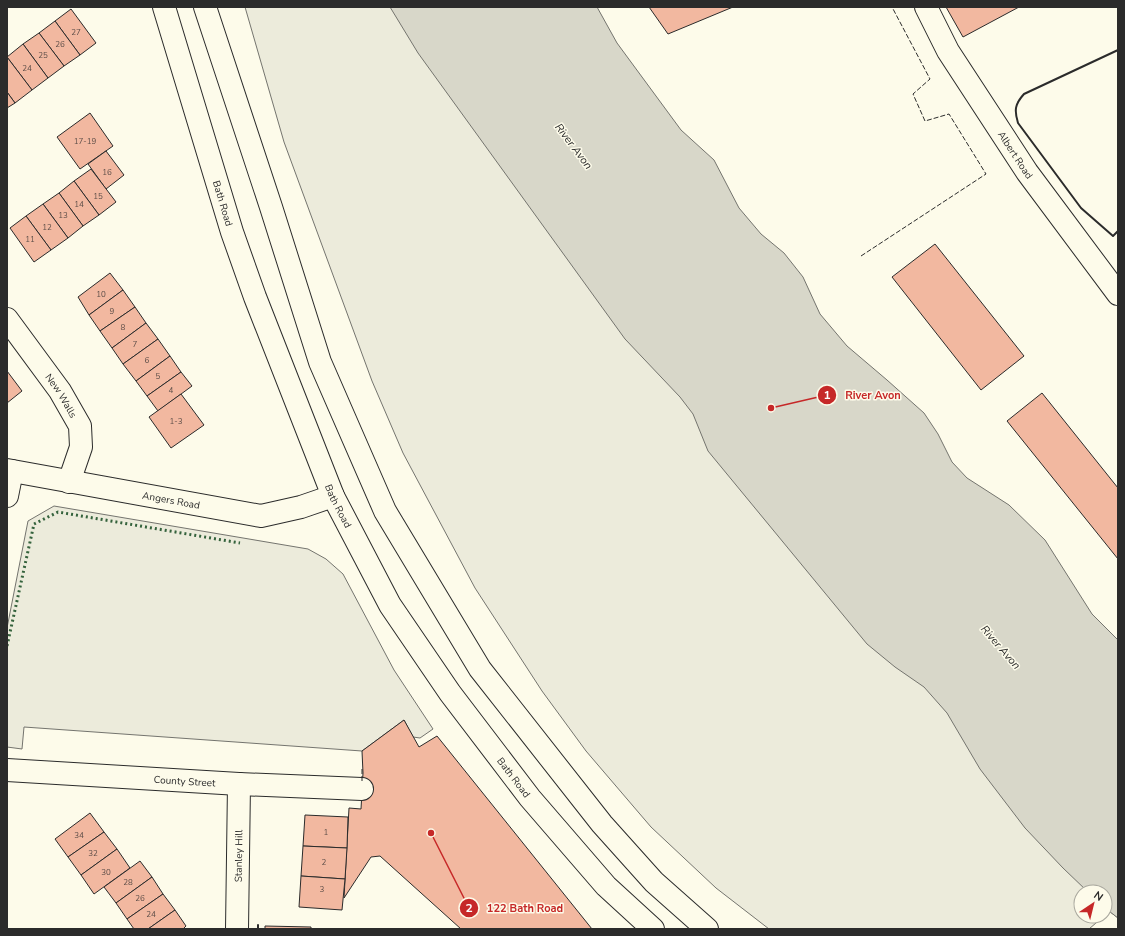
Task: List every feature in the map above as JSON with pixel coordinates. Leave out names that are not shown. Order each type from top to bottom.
[{"type":"main road","name":"Bath Road","points":[[164,7],[237,247],[255,297],[333,496],[390,605],[468,718],[530,798],[606,886],[653,929]]},
{"type":"main road","points":[[205,7],[320,362],[385,511],[480,669],[602,824],[654,882],[707,929]]},
{"type":"main road","name":"Albert Road","points":[[926,7],[948,51],[1027,172],[1118,294]]},
{"type":"main road","name":"New Walls","points":[[7,319],[60,391],[80,426],[81,447],[69,482]]},
{"type":"main road","name":"Angers Road","points":[[9,470],[261,516],[301,507],[333,496]]},
{"type":"main road","points":[[7,496],[9,470]]},
{"type":"main road","name":"County Street","points":[[7,770],[239,784],[362,789]]},
{"type":"main road","name":"Stanley Hill","points":[[237,929],[239,784]]},
{"type":"main road","points":[[654,882],[718,929]]},
{"type":"shaded area","points":[[245,7],[448,7],[1097,814],[1111,884],[1073,884],[1073,924],[1095,924],[1089,929],[769,929],[716,888],[651,827],[586,751],[542,691],[475,588],[403,453],[372,381],[284,142]]},
{"type":"shaded area","points":[[54,506],[308,549],[326,559],[343,574],[394,670],[433,729],[420,738],[413,737],[404,720],[362,751],[24,727],[22,749],[7,747],[7,628],[28,521]]},
{"type":"shaded area","points":[[1113,893],[1118,918],[1113,914]]},
{"type":"water","points":[[390,7],[597,7],[617,43],[681,130],[714,160],[739,208],[761,234],[784,253],[803,277],[820,314],[847,346],[924,413],[938,434],[952,462],[967,478],[1009,505],[1045,540],[1092,614],[1118,640],[1118,918],[1113,914],[1113,884],[1080,884],[1025,828],[980,769],[947,713],[924,687],[895,667],[867,644],[708,451],[693,414],[680,397],[625,339],[418,53]]},
{"type":"building","points":[[649,7],[733,7],[668,34]]},
{"type":"building","points":[[946,7],[1019,7],[963,37]]},
{"type":"building","points":[[71,9],[96,43],[80,55],[55,21]]},
{"type":"building","points":[[55,21],[80,55],[64,66],[39,33]]},
{"type":"building","points":[[39,33],[64,66],[48,78],[23,44]]},
{"type":"building","points":[[23,44],[48,78],[32,90],[7,57]]},
{"type":"building","points":[[7,57],[32,90],[15,103],[7,92]]},
{"type":"building","points":[[7,92],[15,103],[7,108]]},
{"type":"building","points":[[90,113],[113,146],[80,169],[57,137]]},
{"type":"building","points":[[106,151],[124,175],[106,189],[88,164]]},
{"type":"building","points":[[91,169],[116,202],[99,215],[74,181]]},
{"type":"building","points":[[74,181],[99,215],[83,226],[59,193]]},
{"type":"building","points":[[59,193],[83,226],[68,238],[43,204]]},
{"type":"building","points":[[43,204],[68,238],[51,250],[26,216]]},
{"type":"building","points":[[26,216],[51,250],[34,262],[10,228]]},
{"type":"building","points":[[935,244],[1024,356],[981,390],[892,277]]},
{"type":"building","points":[[110,273],[123,290],[89,315],[78,297]]},
{"type":"building","points":[[123,290],[135,307],[100,331],[89,315]]},
{"type":"building","points":[[135,307],[146,323],[112,348],[100,331]]},
{"type":"building","points":[[146,323],[158,339],[123,364],[112,348]]},
{"type":"building","points":[[158,339],[170,356],[136,381],[123,364]]},
{"type":"building","points":[[170,356],[181,372],[147,396],[136,381]]},
{"type":"building","points":[[7,371],[22,391],[7,403]]},
{"type":"building","points":[[181,372],[192,386],[158,411],[147,396]]},
{"type":"building","points":[[1042,393],[1118,488],[1118,559],[1007,421]]},
{"type":"building","points":[[181,394],[204,425],[171,448],[149,417]]},
{"type":"building","points":[[404,720],[419,747],[437,736],[592,929],[461,929],[380,856],[371,857],[344,898],[349,808],[361,809],[363,773],[362,751]]},
{"type":"building","points":[[90,813],[104,832],[68,857],[55,839]]},
{"type":"building","points":[[305,815],[348,817],[347,848],[303,846]]},
{"type":"building","points":[[104,832],[117,849],[81,875],[68,857]]},
{"type":"building","points":[[303,846],[347,848],[345,879],[301,876]]},
{"type":"building","points":[[117,849],[130,868],[94,894],[81,875]]},
{"type":"building","points":[[140,861],[152,877],[116,903],[104,887]]},
{"type":"building","points":[[301,876],[345,879],[342,910],[299,907]]},
{"type":"building","points":[[152,877],[163,894],[127,919],[116,903]]},
{"type":"building","points":[[163,894],[175,910],[148,929],[134,929],[127,919]]},
{"type":"building","points":[[175,910],[186,926],[183,929],[148,929]]},
{"type":"building","points":[[265,926],[311,927],[311,929],[265,929]]},
{"type":"hedge","points":[[7,646],[34,524],[58,512],[240,543]]},
{"type":"fence","points":[[861,256],[986,174],[949,114],[925,121],[913,94],[930,79],[892,7]]},
{"type":"fence","points":[[362,767],[362,781]]},
{"type":"wall","points":[[1118,50],[1024,94],[1016,107],[1018,123],[1081,208],[1113,236],[1118,231]]},
{"type":"place","name":"River Avon","points":[[771,408]]},
{"type":"place","name":"122 Bath Road","points":[[431,833]]}]
